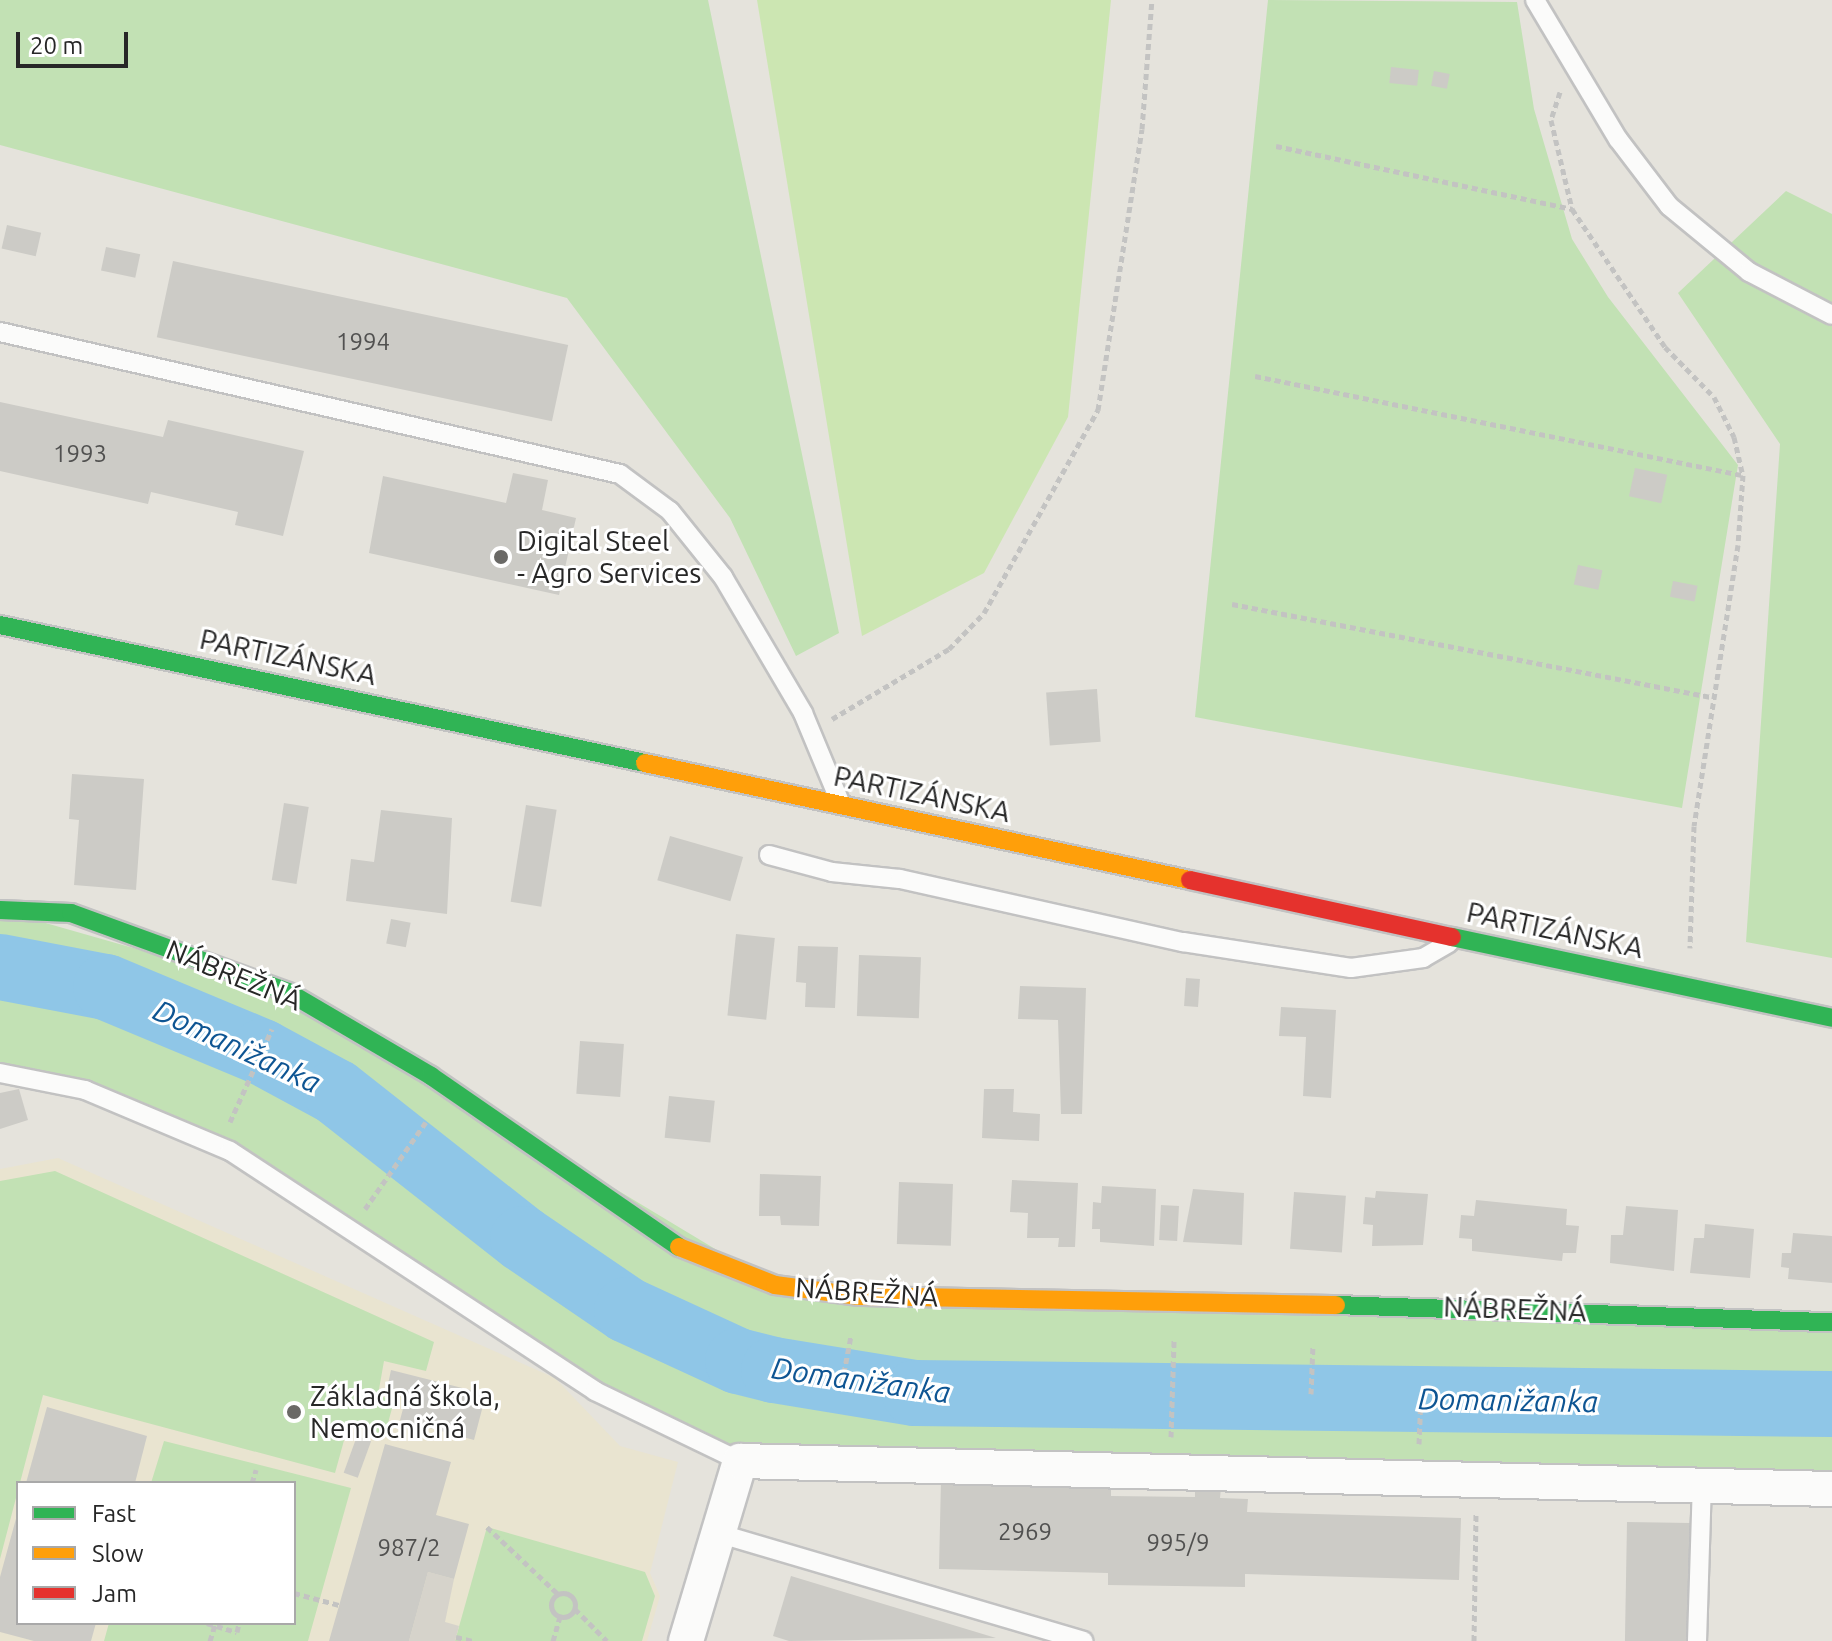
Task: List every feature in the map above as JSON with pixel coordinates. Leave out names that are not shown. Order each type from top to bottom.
[{"type":"street","name":"PARTIZÁNSKA","points":[[0,625],[1832,1018]]},
{"type":"street","name":"NÁBREŽNÁ","points":[[0,910],[71,913],[288,992],[450,1089],[678,1247],[775,1285],[859,1296],[1315,1304],[1832,1322]]},
{"type":"street","points":[[686,1641],[740,1461],[1832,1489]]},
{"type":"lane","points":[[1535,0],[1618,139],[1669,206],[1749,272],[1832,315]]},
{"type":"lane","points":[[0,332],[620,474],[670,511],[723,577],[811,732],[842,805]]},
{"type":"lane","points":[[769,855],[832,872],[900,879],[1183,942],[1351,968],[1423,958],[1457,938]]},
{"type":"lane","points":[[0,1073],[85,1090],[219,1146],[595,1391],[740,1461]]},
{"type":"lane","points":[[1697,1641],[1702,1486]]},
{"type":"lane","points":[[717,1533],[1030,1633],[1083,1641]]},
{"type":"path","points":[[811,732],[949,649],[984,613],[1098,410],[1142,129],[1152,0]]},
{"type":"path","points":[[1575,68],[1556,99],[1551,120],[1572,209],[1665,347],[1714,397],[1734,437],[1743,475],[1738,545],[1694,826],[1688,987]]},
{"type":"path","points":[[1276,146],[1572,209]]},
{"type":"path","points":[[1255,376],[1743,475]]},
{"type":"path","points":[[1232,604],[1712,697]]},
{"type":"path","points":[[219,1146],[262,1052]]},
{"type":"path","points":[[350,1229],[450,1089]]},
{"type":"path","points":[[1170,1472],[1175,1302]]},
{"type":"path","points":[[1311,1394],[1315,1304]]},
{"type":"path","points":[[1417,1477],[1421,1397]]},
{"type":"path","points":[[253,1481],[256,1470]]},
{"type":"path","points":[[1474,1641],[1477,1479]]},
{"type":"path","points":[[487,1527],[558,1594],[570,1595],[575,1609],[607,1641]]},
{"type":"path","points":[[296,1594],[339,1605]]},
{"type":"path","points":[[558,1594],[550,1606],[560,1617]]},
{"type":"path","points":[[553,1641],[560,1617],[575,1609]]},
{"type":"path","points":[[210,1641],[215,1625],[237,1632],[239,1625]]},
{"type":"path","points":[[456,1637],[473,1641]]},
{"type":"shaded area","name":"Základná škola, Nemocničná","points":[[58,1158],[555,1378],[620,1446],[678,1462],[650,1573],[660,1596],[647,1641],[0,1641],[0,1169]]},
{"type":"shaded area","points":[[428,1572],[454,1579],[445,1622],[459,1626],[455,1641],[409,1641]]},
{"type":"green space","points":[[0,0],[708,0],[839,633],[796,656],[730,518],[567,298],[0,145]]},
{"type":"green space","points":[[757,0],[1111,0],[1068,417],[984,573],[862,636]]},
{"type":"green space","points":[[1268,0],[1517,2],[1534,109],[1572,239],[1608,297],[1738,465],[1682,808],[1195,717]]},
{"type":"green space","points":[[1786,191],[1832,214],[1832,958],[1746,942],[1780,444],[1678,293]]},
{"type":"green space","points":[[0,910],[288,992],[775,1285],[1832,1322],[1832,1489],[740,1461],[595,1391],[230,1151],[85,1090],[0,1073]]},
{"type":"green space","points":[[55,1171],[434,1342],[426,1371],[384,1361],[378,1395],[394,1401],[385,1434],[348,1426],[335,1473],[43,1395],[20,1481],[16,1481],[16,1498],[0,1559],[0,1181]]},
{"type":"green space","points":[[164,1441],[351,1488],[308,1641],[104,1641],[108,1625],[296,1625],[296,1481],[152,1481]]},
{"type":"green space","points":[[487,1527],[645,1572],[655,1596],[642,1641],[455,1641]]},
{"type":"building","points":[[1391,67],[1419,70],[1417,86],[1389,83]]},
{"type":"building","points":[[1434,71],[1450,74],[1447,89],[1431,86]]},
{"type":"building","points":[[7,225],[41,233],[36,256],[2,248]]},
{"type":"building","points":[[106,247],[140,254],[135,278],[101,270]]},
{"type":"building","points":[[173,261],[568,345],[552,421],[157,337]]},
{"type":"building","points":[[0,402],[163,437],[168,420],[304,451],[283,536],[235,525],[238,512],[151,492],[148,504],[0,471]]},
{"type":"building","points":[[1635,468],[1667,475],[1661,503],[1629,496]]},
{"type":"building","points":[[513,473],[548,480],[542,510],[576,518],[559,595],[369,553],[383,476],[506,503]]},
{"type":"building","points":[[1578,565],[1602,570],[1598,590],[1574,585]]},
{"type":"building","points":[[1673,581],[1698,586],[1694,601],[1670,597]]},
{"type":"building","points":[[1097,689],[1101,742],[1050,745],[1046,693]]},
{"type":"building","points":[[72,774],[144,779],[136,890],[74,885],[79,820],[69,819]]},
{"type":"building","points":[[284,803],[309,807],[296,884],[272,880]]},
{"type":"building","points":[[526,805],[557,810],[541,907],[511,902]]},
{"type":"building","points":[[381,810],[452,818],[447,914],[346,901],[351,859],[374,862]]},
{"type":"building","points":[[670,836],[743,857],[730,901],[657,880]]},
{"type":"building","points":[[391,919],[411,923],[406,947],[386,944]]},
{"type":"building","points":[[736,934],[775,938],[766,1020],[727,1016]]},
{"type":"building","points":[[798,946],[838,947],[835,1008],[805,1007],[806,983],[796,982]]},
{"type":"building","points":[[859,955],[921,957],[919,1018],[857,1016]]},
{"type":"building","points":[[1186,978],[1200,979],[1198,1007],[1184,1006]]},
{"type":"building","points":[[1020,986],[1086,988],[1082,1114],[1061,1114],[1058,1020],[1018,1019]]},
{"type":"building","points":[[1281,1007],[1336,1010],[1331,1098],[1303,1096],[1306,1037],[1279,1036]]},
{"type":"building","points":[[580,1041],[624,1044],[620,1097],[576,1094]]},
{"type":"building","points":[[19,1089],[28,1120],[0,1129],[0,1093]]},
{"type":"building","points":[[984,1089],[1014,1089],[1013,1112],[1040,1114],[1039,1141],[982,1138]]},
{"type":"building","points":[[669,1096],[715,1101],[710,1143],[665,1138]]},
{"type":"building","points":[[760,1174],[821,1176],[819,1226],[781,1225],[780,1216],[759,1216]]},
{"type":"building","points":[[1012,1180],[1078,1183],[1075,1247],[1058,1247],[1059,1238],[1027,1238],[1028,1213],[1010,1212]]},
{"type":"building","points":[[899,1182],[953,1184],[951,1246],[897,1244]]},
{"type":"building","points":[[1102,1186],[1156,1189],[1154,1246],[1100,1242],[1100,1229],[1092,1229],[1093,1202],[1101,1203]]},
{"type":"building","points":[[1193,1189],[1244,1193],[1242,1245],[1183,1242]]},
{"type":"building","points":[[1376,1191],[1428,1194],[1423,1245],[1372,1246],[1373,1225],[1363,1224],[1365,1197],[1375,1198]]},
{"type":"building","points":[[1294,1192],[1346,1196],[1342,1252],[1290,1249]]},
{"type":"building","points":[[1476,1200],[1567,1209],[1566,1225],[1579,1226],[1576,1253],[1563,1253],[1562,1261],[1472,1251],[1472,1239],[1459,1238],[1461,1215],[1474,1216]]},
{"type":"building","points":[[1161,1205],[1179,1206],[1177,1241],[1159,1240]]},
{"type":"building","points":[[1626,1206],[1678,1210],[1674,1271],[1610,1263],[1611,1235],[1623,1235]]},
{"type":"building","points":[[1705,1224],[1754,1229],[1750,1278],[1690,1273],[1694,1238],[1704,1238]]},
{"type":"building","points":[[1793,1233],[1832,1236],[1832,1283],[1788,1279],[1789,1268],[1781,1267],[1782,1253],[1791,1253]]},
{"type":"building","points":[[391,1370],[486,1394],[474,1440],[400,1420],[407,1394],[387,1389]]},
{"type":"building","points":[[47,1407],[147,1436],[136,1481],[27,1481]]},
{"type":"building","points":[[357,1436],[371,1441],[358,1478],[344,1473]]},
{"type":"building","points":[[385,1444],[451,1462],[436,1515],[469,1524],[454,1579],[428,1572],[409,1641],[329,1641]]},
{"type":"building","points":[[941,1480],[1111,1485],[1111,1496],[1195,1497],[1195,1487],[1221,1488],[1220,1498],[1248,1499],[1247,1512],[1461,1518],[1459,1580],[1245,1574],[1245,1587],[1108,1585],[1108,1573],[939,1569]]},
{"type":"building","points":[[16,1519],[16,1625],[95,1625],[91,1641],[34,1641],[0,1632],[0,1577]]},
{"type":"building","points":[[1627,1522],[1690,1523],[1688,1641],[1625,1641]]},
{"type":"building","points":[[791,1576],[996,1638],[789,1641],[773,1636]]},
{"type":"waterway","name":"Domanižanka","points":[[0,967],[106,987],[262,1052],[336,1092],[523,1239],[627,1310],[738,1361],[774,1370],[915,1393],[1832,1404]]},
{"type":"traffic: fast","points":[[0,625],[645,763]]},
{"type":"traffic: fast","points":[[0,910],[71,913],[288,992],[431,1076],[679,1247]]},
{"type":"traffic: fast","points":[[1452,937],[1832,1018]]},
{"type":"traffic: fast","points":[[1336,1305],[1832,1322]]},
{"type":"traffic: slow","points":[[645,763],[1190,880]]},
{"type":"traffic: slow","points":[[679,1247],[775,1285],[859,1296],[1336,1305]]},
{"type":"traffic: jam","points":[[1190,880],[1452,937]]},
{"type":"place","name":"Digital Steel - Agro Services","points":[[501,557]]},
{"type":"place","name":"Základná škola, Nemocničná","points":[[294,1412]]}]
